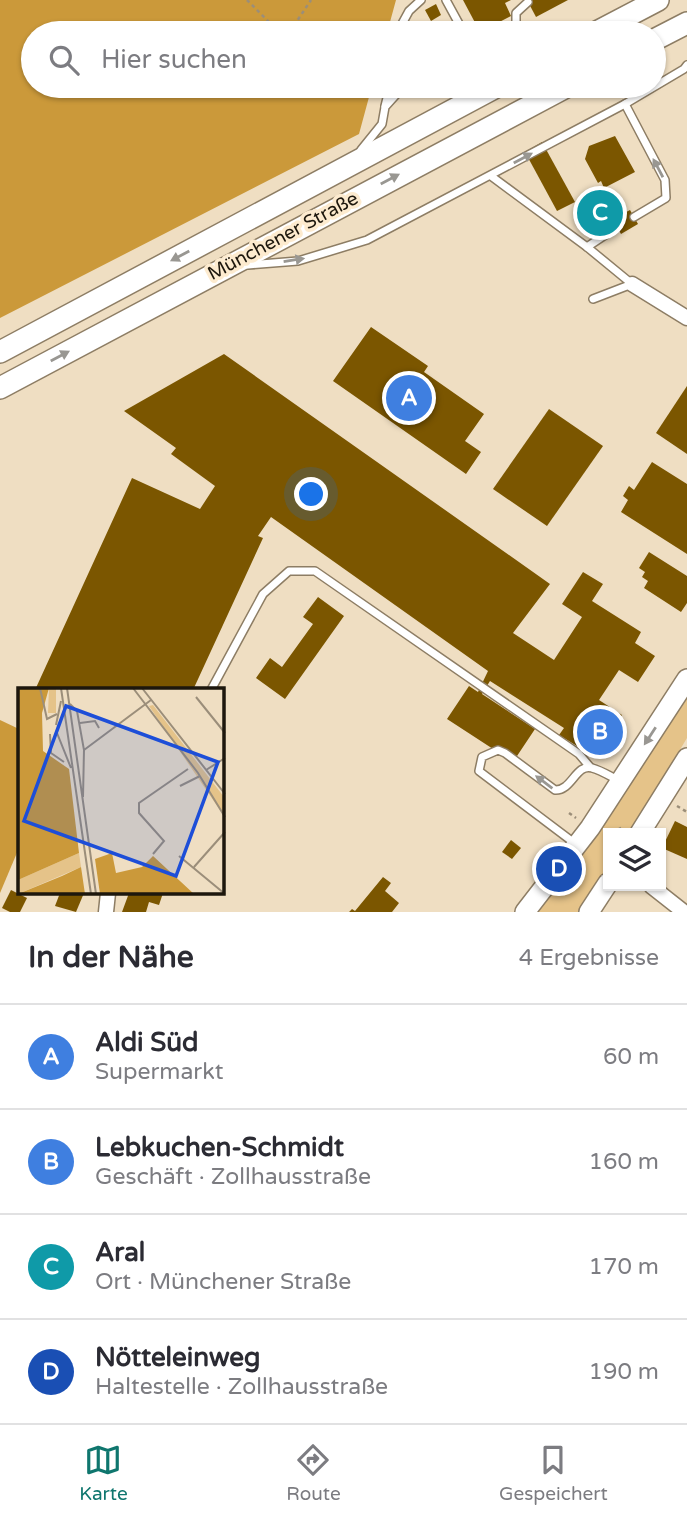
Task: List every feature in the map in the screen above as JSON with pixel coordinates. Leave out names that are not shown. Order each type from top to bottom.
[{"type":"main road","points":[[618,21],[658,0]]},
{"type":"main road","points":[[666,34],[687,23]]},
{"type":"main road","name":"Münchener Straße","points":[[0,352],[475,98]]},
{"type":"main road","name":"Münchener Straße","points":[[0,388],[545,98]]},
{"type":"main road","points":[[525,912],[577,846],[687,678]]},
{"type":"main road","points":[[643,828],[687,758]]},
{"type":"main road","points":[[589,912],[603,891]]},
{"type":"street","points":[[632,284],[687,318]]},
{"type":"street","points":[[657,891],[684,912]]},
{"type":"street","points":[[106,912],[108,894]]},
{"type":"lane","points":[[403,21],[409,10],[421,0]]},
{"type":"lane","points":[[446,0],[457,21]]},
{"type":"lane","points":[[516,21],[516,13],[528,2]]},
{"type":"lane","points":[[666,80],[687,65]]},
{"type":"lane","points":[[340,170],[369,142],[382,124],[387,98]]},
{"type":"lane","points":[[385,107],[393,98]]},
{"type":"lane","points":[[226,267],[298,261],[366,240],[635,98]]},
{"type":"lane","points":[[625,104],[664,180],[666,198],[635,217]]},
{"type":"lane","points":[[491,176],[632,284],[593,299]]},
{"type":"lane","points":[[587,247],[617,226]]},
{"type":"lane","points":[[212,688],[263,594],[289,571],[315,571],[579,754],[590,767],[621,781]]},
{"type":"lane","points":[[577,846],[480,771],[482,757],[498,750],[505,753],[555,790],[566,788],[583,768],[590,767]]},
{"type":"path","points":[[247,0],[269,21]]},
{"type":"path","points":[[297,21],[311,0]]},
{"type":"path","points":[[607,737],[617,743]]},
{"type":"shaded area","points":[[0,0],[396,0],[390,21],[21,21],[21,98],[369,98],[359,134],[0,318]]},
{"type":"shaded area","points":[[687,687],[687,738],[633,828],[603,828],[603,879],[581,912],[527,912]]},
{"type":"shaded area","points":[[0,720],[18,729],[18,850],[0,893]]},
{"type":"building","points":[[463,0],[511,0],[505,3],[511,16],[501,21],[474,21]]},
{"type":"building","points":[[527,0],[568,0],[536,17]]},
{"type":"building","points":[[436,4],[441,15],[431,21],[425,10]]},
{"type":"building","points":[[615,136],[635,172],[604,188],[601,181],[598,183],[585,159],[589,146]]},
{"type":"building","points":[[542,142],[575,202],[557,211],[525,152]]},
{"type":"building","points":[[609,201],[615,213],[591,226],[585,213]]},
{"type":"building","points":[[630,210],[638,224],[621,234],[613,219]]},
{"type":"building","points":[[371,327],[428,366],[424,372],[484,414],[465,441],[481,452],[466,474],[333,381]]},
{"type":"building","points":[[224,354],[550,584],[513,633],[554,660],[582,617],[562,604],[583,572],[603,584],[592,601],[641,632],[635,643],[655,656],[638,682],[619,670],[599,700],[622,715],[595,757],[559,735],[564,728],[490,681],[482,694],[535,729],[513,762],[447,719],[469,686],[478,692],[488,671],[271,517],[258,536],[263,538],[194,688],[36,688],[132,478],[200,509],[215,486],[171,454],[176,448],[124,411]]},
{"type":"building","points":[[687,386],[687,454],[656,433]]},
{"type":"building","points":[[549,409],[603,446],[547,526],[493,489]]},
{"type":"building","points":[[652,462],[687,484],[687,554],[621,512],[628,500],[623,496],[629,486],[634,490]]},
{"type":"building","points":[[649,552],[687,576],[687,603],[681,612],[644,588],[648,581],[642,577],[645,572],[639,568]]},
{"type":"building","points":[[318,597],[344,616],[285,699],[256,678],[270,658],[282,667],[313,624],[303,617]]},
{"type":"building","points":[[675,821],[687,827],[687,859],[666,850],[666,840]]},
{"type":"building","points":[[511,840],[521,848],[512,859],[502,852]]},
{"type":"building","points":[[383,877],[391,883],[385,891],[399,903],[392,912],[349,912],[352,909],[355,911]]},
{"type":"building","points":[[11,890],[27,898],[20,912],[10,912],[2,908]]},
{"type":"building","points":[[60,894],[84,894],[76,912],[55,906]]},
{"type":"building","points":[[129,894],[163,894],[159,905],[149,902],[146,912],[122,912]]},
{"type":"place","name":"Aral","points":[[600,213]]},
{"type":"place","name":"Aldi Süd","points":[[409,398]]},
{"type":"place","name":"Lebkuchen-Schmidt","points":[[600,732]]},
{"type":"place","name":"Nötteleinweg","points":[[559,869]]}]
